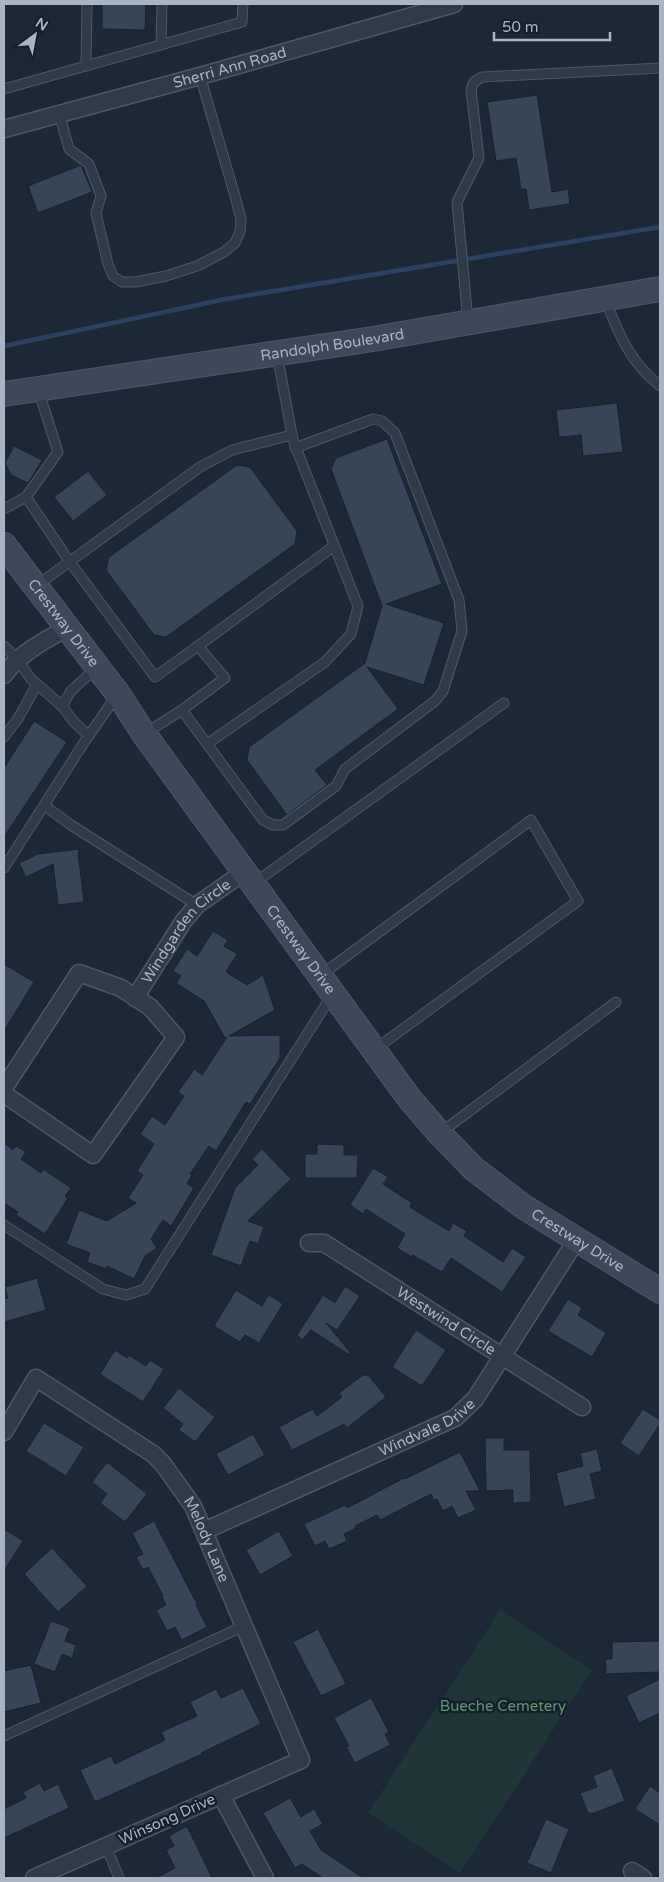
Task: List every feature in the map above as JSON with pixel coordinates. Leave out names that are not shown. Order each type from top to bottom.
[{"type":"main road","name":"Randolph Boulevard","points":[[4,394],[277,354],[660,290]]},
{"type":"main road","name":"Crestway Drive","points":[[4,547],[118,694],[144,734],[409,1098],[439,1133],[474,1169],[524,1207],[660,1292]]},
{"type":"street","name":"Sherri Ann Road","points":[[4,129],[200,76],[444,5]]},
{"type":"street","points":[[4,675],[26,653],[67,628]]},
{"type":"street","name":"Windgarden Circle","points":[[135,998],[183,922],[197,906],[249,879]]},
{"type":"street","name":"Windgarden Circle","points":[[4,1088],[79,973],[121,988],[150,1007],[176,1037],[93,1155],[4,1094]]},
{"type":"street","name":"Windvale Drive","points":[[204,1532],[455,1418],[475,1399],[576,1239]]},
{"type":"street","name":"Westwind Circle","points":[[309,1243],[324,1243],[582,1407]]},
{"type":"street","name":"Melody Lane","points":[[4,1432],[36,1378],[153,1454],[163,1464],[193,1506],[300,1760]]},
{"type":"street","name":"Winsong Drive","points":[[34,1878],[300,1760]]},
{"type":"street","points":[[221,1795],[265,1878]]},
{"type":"lane","points":[[86,66],[87,4]]},
{"type":"lane","points":[[161,45],[162,4]]},
{"type":"lane","points":[[4,89],[242,22],[243,4]]},
{"type":"lane","points":[[468,323],[457,202],[479,158],[471,90],[474,82],[482,77],[660,68]]},
{"type":"lane","points":[[59,113],[69,149],[89,164],[101,196],[96,213],[108,264],[113,276],[122,282],[135,282],[166,276],[197,266],[218,256],[235,243],[240,232],[241,219],[200,76]]},
{"type":"lane","points":[[605,299],[622,341],[645,374],[660,386]]},
{"type":"lane","points":[[207,744],[325,662],[351,634],[358,606],[292,436],[277,354]]},
{"type":"lane","points":[[4,509],[26,497],[58,452],[38,389]]},
{"type":"lane","points":[[182,710],[263,820],[273,825],[283,824],[336,786],[345,769],[435,702],[443,691],[462,630],[459,600],[395,434],[382,421],[373,419],[296,448]]},
{"type":"lane","points":[[35,586],[200,467],[232,450],[292,436]]},
{"type":"lane","points":[[26,497],[70,562],[155,677],[334,546]]},
{"type":"lane","points":[[4,646],[37,684],[62,706],[74,722],[89,736]]},
{"type":"lane","points":[[144,734],[182,710],[225,678],[198,646]]},
{"type":"lane","points":[[62,706],[71,691],[97,667]]},
{"type":"lane","points":[[4,736],[18,717],[37,684]]},
{"type":"lane","points":[[4,868],[118,694]]},
{"type":"lane","points":[[249,879],[504,703]]},
{"type":"lane","points":[[45,806],[71,825],[197,906]]},
{"type":"lane","points":[[4,1225],[104,1288],[126,1295],[145,1289],[327,984],[532,820],[578,901],[374,1050]]},
{"type":"lane","points":[[439,1133],[616,1002]]},
{"type":"lane","points":[[4,1736],[244,1626]]},
{"type":"lane","points":[[106,1846],[120,1878]]},
{"type":"green space","name":"Bueche Cemetery","points":[[500,1610],[592,1670],[460,1873],[368,1813]]},
{"type":"building","points":[[102,4],[146,4],[145,30],[102,29]]},
{"type":"building","points":[[537,95],[552,192],[568,189],[570,204],[529,210],[526,189],[521,189],[516,158],[496,161],[487,102]]},
{"type":"building","points":[[81,165],[92,192],[38,213],[28,186]]},
{"type":"building","points":[[617,403],[623,452],[583,456],[581,435],[559,437],[556,410]]},
{"type":"building","points":[[387,439],[442,584],[386,604],[444,623],[424,685],[367,667],[398,709],[315,770],[327,785],[287,815],[247,760],[249,747],[365,663],[382,606],[331,469],[336,458]]},
{"type":"building","points":[[14,446],[42,460],[28,483],[11,475],[5,463]]},
{"type":"building","points":[[237,465],[250,467],[297,531],[295,544],[166,637],[154,635],[106,570],[109,557]]},
{"type":"building","points":[[88,471],[107,495],[73,521],[54,497]]},
{"type":"building","points":[[34,721],[67,742],[4,837],[4,768]]},
{"type":"building","points":[[80,849],[78,852],[84,902],[58,905],[53,864],[26,877],[19,863],[38,854]]},
{"type":"building","points":[[213,931],[228,940],[224,946],[237,954],[226,972],[247,985],[263,975],[275,1010],[229,1036],[280,1035],[280,1058],[250,1104],[246,1102],[216,1151],[209,1146],[190,1174],[192,1175],[187,1184],[194,1188],[171,1226],[163,1220],[151,1239],[157,1248],[145,1256],[134,1279],[107,1266],[106,1269],[87,1262],[90,1253],[66,1244],[79,1210],[107,1221],[136,1203],[128,1198],[143,1175],[137,1171],[154,1144],[140,1134],[152,1116],[165,1125],[184,1096],[178,1092],[194,1069],[202,1075],[227,1037],[225,1038],[204,1001],[176,983],[181,976],[173,971],[187,949],[197,956]]},
{"type":"building","points":[[4,964],[34,982],[4,1031]]},
{"type":"building","points":[[4,1143],[13,1150],[16,1146],[26,1152],[21,1159],[41,1173],[43,1169],[71,1188],[65,1196],[68,1198],[45,1234],[16,1215],[18,1212],[4,1203]]},
{"type":"building","points":[[317,1144],[344,1145],[344,1155],[358,1155],[357,1178],[305,1178],[305,1154],[317,1154]]},
{"type":"building","points":[[262,1149],[291,1179],[248,1221],[264,1227],[258,1244],[250,1241],[241,1266],[211,1255],[235,1188],[258,1165],[252,1159]]},
{"type":"building","points":[[373,1168],[388,1177],[383,1184],[412,1203],[410,1207],[449,1231],[453,1223],[467,1231],[464,1236],[503,1262],[512,1248],[526,1257],[502,1292],[451,1258],[442,1272],[413,1255],[412,1257],[397,1248],[405,1234],[366,1209],[363,1214],[350,1205]]},
{"type":"building","points":[[37,1278],[46,1310],[4,1322],[4,1299],[8,1298],[5,1287]]},
{"type":"building","points":[[345,1286],[360,1296],[337,1330],[326,1323],[350,1352],[348,1354],[311,1330],[302,1340],[297,1335],[323,1295],[335,1303]]},
{"type":"building","points":[[236,1290],[262,1306],[269,1295],[283,1304],[259,1343],[245,1335],[240,1342],[214,1326]]},
{"type":"building","points":[[568,1299],[582,1308],[578,1315],[606,1333],[592,1357],[548,1331]]},
{"type":"building","points":[[416,1330],[446,1350],[422,1386],[392,1367]]},
{"type":"building","points":[[115,1350],[127,1358],[129,1355],[146,1366],[150,1360],[164,1369],[143,1402],[100,1374]]},
{"type":"building","points":[[363,1375],[368,1375],[386,1397],[347,1428],[344,1424],[292,1450],[279,1427],[313,1409],[317,1416],[342,1397],[339,1393]]},
{"type":"building","points":[[179,1388],[215,1417],[195,1442],[179,1430],[183,1424],[163,1408]]},
{"type":"building","points":[[643,1409],[660,1420],[660,1424],[639,1456],[620,1443]]},
{"type":"building","points":[[44,1423],[84,1447],[66,1476],[26,1451]]},
{"type":"building","points":[[253,1434],[265,1455],[228,1475],[216,1454]]},
{"type":"building","points":[[485,1438],[504,1438],[504,1450],[530,1450],[531,1502],[513,1503],[513,1490],[486,1491]]},
{"type":"building","points":[[597,1449],[602,1471],[590,1474],[596,1499],[564,1507],[556,1473],[583,1466],[580,1453]]},
{"type":"building","points":[[460,1452],[480,1491],[466,1491],[476,1510],[458,1518],[452,1506],[443,1511],[437,1499],[434,1500],[431,1494],[380,1520],[377,1515],[355,1526],[356,1528],[344,1534],[347,1541],[329,1549],[325,1541],[315,1546],[304,1524],[345,1505],[347,1508],[404,1478]]},
{"type":"building","points":[[107,1462],[147,1494],[125,1522],[100,1503],[107,1494],[92,1482]]},
{"type":"building","points":[[154,1521],[207,1627],[182,1640],[175,1627],[167,1631],[156,1610],[166,1605],[163,1596],[148,1567],[143,1570],[136,1557],[143,1554],[132,1533]]},
{"type":"building","points":[[4,1529],[23,1541],[4,1571]]},
{"type":"building","points":[[279,1531],[293,1556],[260,1575],[246,1550]]},
{"type":"building","points":[[52,1548],[87,1586],[58,1612],[24,1574]]},
{"type":"building","points":[[51,1621],[70,1628],[65,1641],[76,1645],[72,1658],[62,1654],[55,1672],[34,1664]]},
{"type":"building","points":[[318,1629],[346,1684],[321,1696],[293,1642]]},
{"type":"building","points":[[660,1641],[660,1672],[606,1674],[605,1659],[612,1659],[612,1642]]},
{"type":"building","points":[[31,1665],[41,1703],[4,1712],[4,1671]]},
{"type":"building","points":[[660,1679],[660,1713],[639,1723],[626,1696]]},
{"type":"building","points":[[243,1688],[261,1724],[202,1754],[95,1802],[80,1770],[111,1756],[115,1764],[165,1740],[161,1732],[197,1716],[190,1702],[216,1689],[221,1698]]},
{"type":"building","points":[[371,1698],[389,1732],[385,1734],[390,1745],[355,1763],[346,1747],[349,1746],[334,1718]]},
{"type":"building","points":[[612,1768],[625,1801],[594,1813],[588,1813],[580,1793],[597,1787],[593,1776]]},
{"type":"building","points":[[40,1783],[44,1791],[58,1784],[69,1808],[4,1838],[4,1809],[26,1798],[23,1792]]},
{"type":"building","points":[[650,1786],[660,1793],[660,1825],[635,1809]]},
{"type":"building","points":[[290,1798],[301,1817],[314,1809],[323,1824],[310,1831],[321,1850],[363,1878],[323,1878],[302,1864],[295,1868],[263,1813]]},
{"type":"building","points":[[546,1819],[569,1829],[551,1873],[527,1863]]},
{"type":"building","points":[[187,1826],[212,1878],[156,1878],[175,1868],[166,1850],[174,1846],[169,1836]]},
{"type":"waterway","points":[[4,346],[226,299],[660,227]]}]
